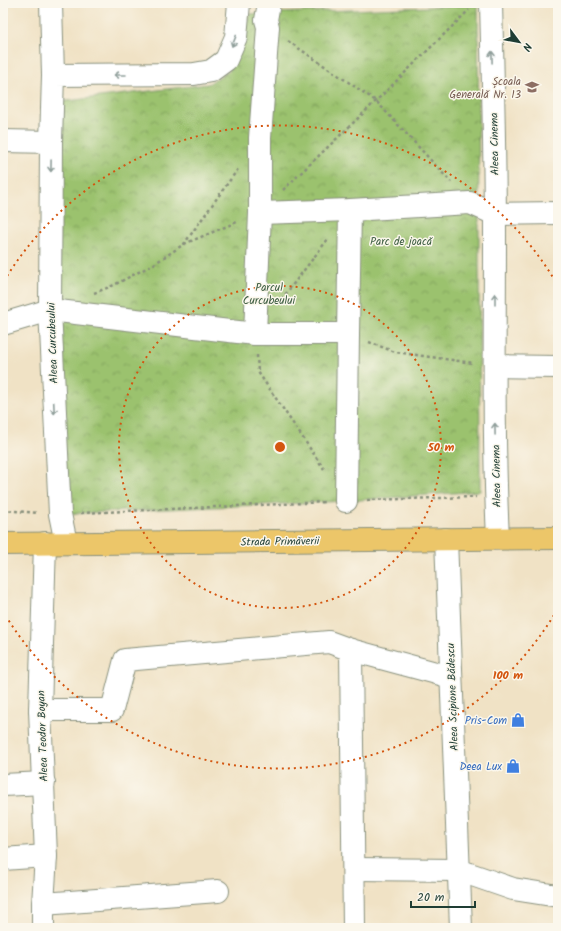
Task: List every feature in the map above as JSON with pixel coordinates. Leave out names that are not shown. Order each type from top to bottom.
[{"type":"main road","name":"Strada Primăverii","points":[[3,544],[558,538]]},
{"type":"street","name":"Aleea Curcubeului","points":[[51,3],[53,75],[50,310],[60,514],[55,543]]},
{"type":"street","points":[[53,75],[194,74],[211,72],[226,60],[236,37],[239,3]]},
{"type":"street","points":[[255,334],[260,212],[260,138],[268,27],[266,20],[269,3]]},
{"type":"street","name":"Aleea Cinema","points":[[491,3],[495,214],[496,497],[498,538]]},
{"type":"street","points":[[3,141],[51,142]]},
{"type":"street","points":[[260,212],[350,210],[470,203],[495,214],[558,213]]},
{"type":"street","points":[[346,501],[350,210]]},
{"type":"street","points":[[3,324],[50,310],[255,334],[348,334]]},
{"type":"street","points":[[495,366],[558,367]]},
{"type":"street","name":"Aleea Scipione Bădescu","points":[[446,539],[461,928]]},
{"type":"street","name":"Aleea Teodor Boyan","points":[[43,928],[46,856],[40,710],[55,543]]},
{"type":"street","points":[[40,710],[112,710],[125,660],[329,642],[351,650],[451,677]]},
{"type":"street","points":[[351,650],[354,928]]},
{"type":"street","points":[[3,785],[44,783]]},
{"type":"street","points":[[3,859],[46,856]]},
{"type":"street","points":[[354,869],[458,870],[514,889],[558,896]]},
{"type":"street","points":[[43,904],[218,891]]},
{"type":"path","points":[[91,294],[112,286],[147,267],[184,244],[260,212],[376,101],[467,12],[470,7]]},
{"type":"path","points":[[268,27],[376,101],[470,203]]},
{"type":"path","points":[[184,244],[260,138]]},
{"type":"path","points":[[327,473],[258,372],[255,334],[350,210]]},
{"type":"path","points":[[348,334],[395,352],[495,366]]},
{"type":"path","points":[[3,510],[60,514],[346,501],[496,497]]},
{"type":"green space","name":"Parcul Curcubeului","points":[[478,5],[480,491],[346,501],[60,514],[59,102],[208,84],[229,71],[250,14]]},
{"type":"place","name":"Școala Generală Nr. 13","points":[[532,87]]},
{"type":"place","name":"Pris-Com","points":[[518,720]]},
{"type":"place","name":"Deea Lux","points":[[513,766]]},
{"type":"park label","name":"Parc de joacă","points":[[401,241]]}]
